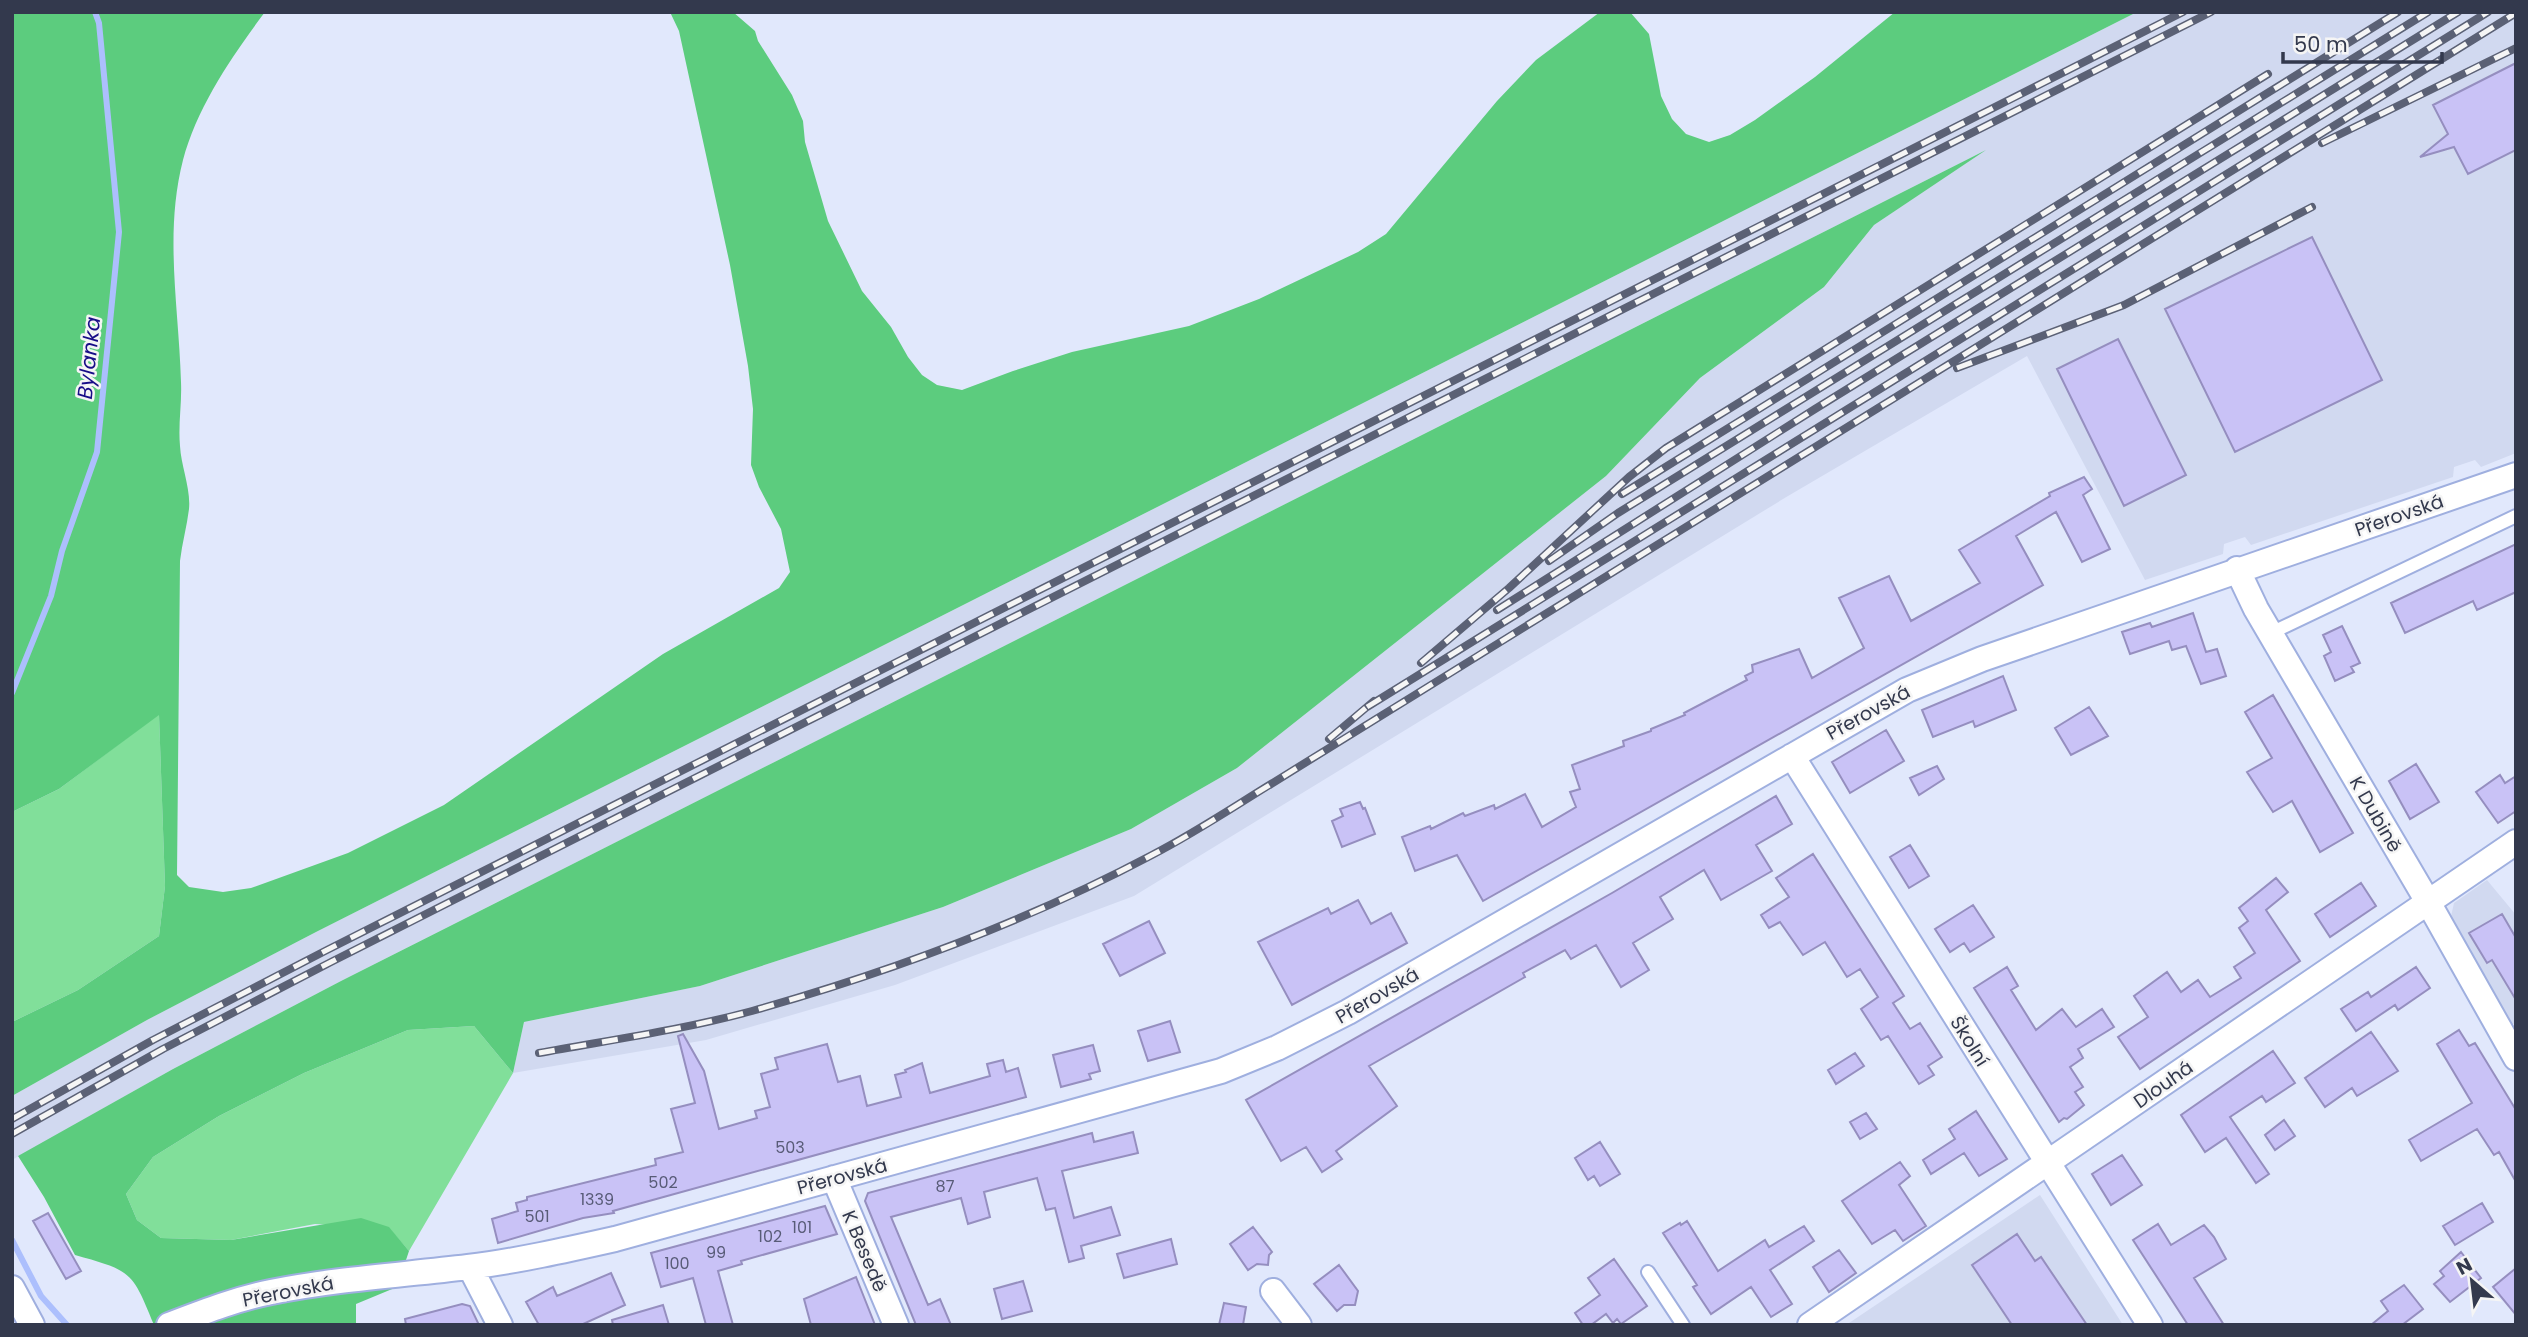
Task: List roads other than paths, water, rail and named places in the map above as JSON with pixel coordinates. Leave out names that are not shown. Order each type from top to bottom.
[{"type":"street","name":"Přerovská","points":[[169,1325],[228,1303],[270,1292],[360,1278],[470,1267],[615,1240],[1176,1085],[1252,1060],[1348,1012],[1881,703],[1950,671],[2237,569],[2516,475]]},
{"type":"street","name":"K Dubině","points":[[2237,569],[2271,633],[2516,1058]]},
{"type":"street","name":"Školní","points":[[1792,755],[2150,1325]]},
{"type":"street","name":"Dlouhá","points":[[1810,1325],[2516,842]]},
{"type":"street","name":"K Besedě","points":[[834,1178],[896,1325]]},
{"type":"street","points":[[470,1267],[500,1325]]},
{"type":"street","points":[[12,1288],[32,1325]]},
{"type":"street","points":[[1273,1291],[1299,1325]]},
{"type":"lane","points":[[2271,633],[2516,516]]},
{"type":"lane","points":[[1648,1272],[1683,1325]]},
{"type":"waterway","name":"Bylanka","points":[[12,693],[51,596],[62,551],[97,452],[119,232],[99,23],[95,12]]},
{"type":"waterway","name":"Bylanka","points":[[12,1240],[41,1296],[67,1325]]},
{"type":"railway","points":[[12,1119],[153,1040],[325,951],[2183,12]]},
{"type":"railway","points":[[12,1134],[163,1049],[331,962],[2211,12]]},
{"type":"railway","points":[[1622,494],[2398,12]]},
{"type":"railway","points":[[1549,561],[1618,513],[2428,12]]},
{"type":"railway","points":[[1497,610],[1815,409],[2458,12]]},
{"type":"railway","points":[[1367,707],[2488,12]]},
{"type":"railway","points":[[539,1053],[726,1018],[855,980],[1006,924],[1152,855],[1212,821],[2516,13]]},
{"type":"railway","points":[[2322,143],[2516,48]]},
{"type":"railway","points":[[1421,663],[1509,588],[1629,477],[1666,448],[2268,74]]},
{"type":"railway","points":[[1957,368],[2124,305],[2312,207]]},
{"type":"railway","points":[[1329,739],[1374,701]]}]
